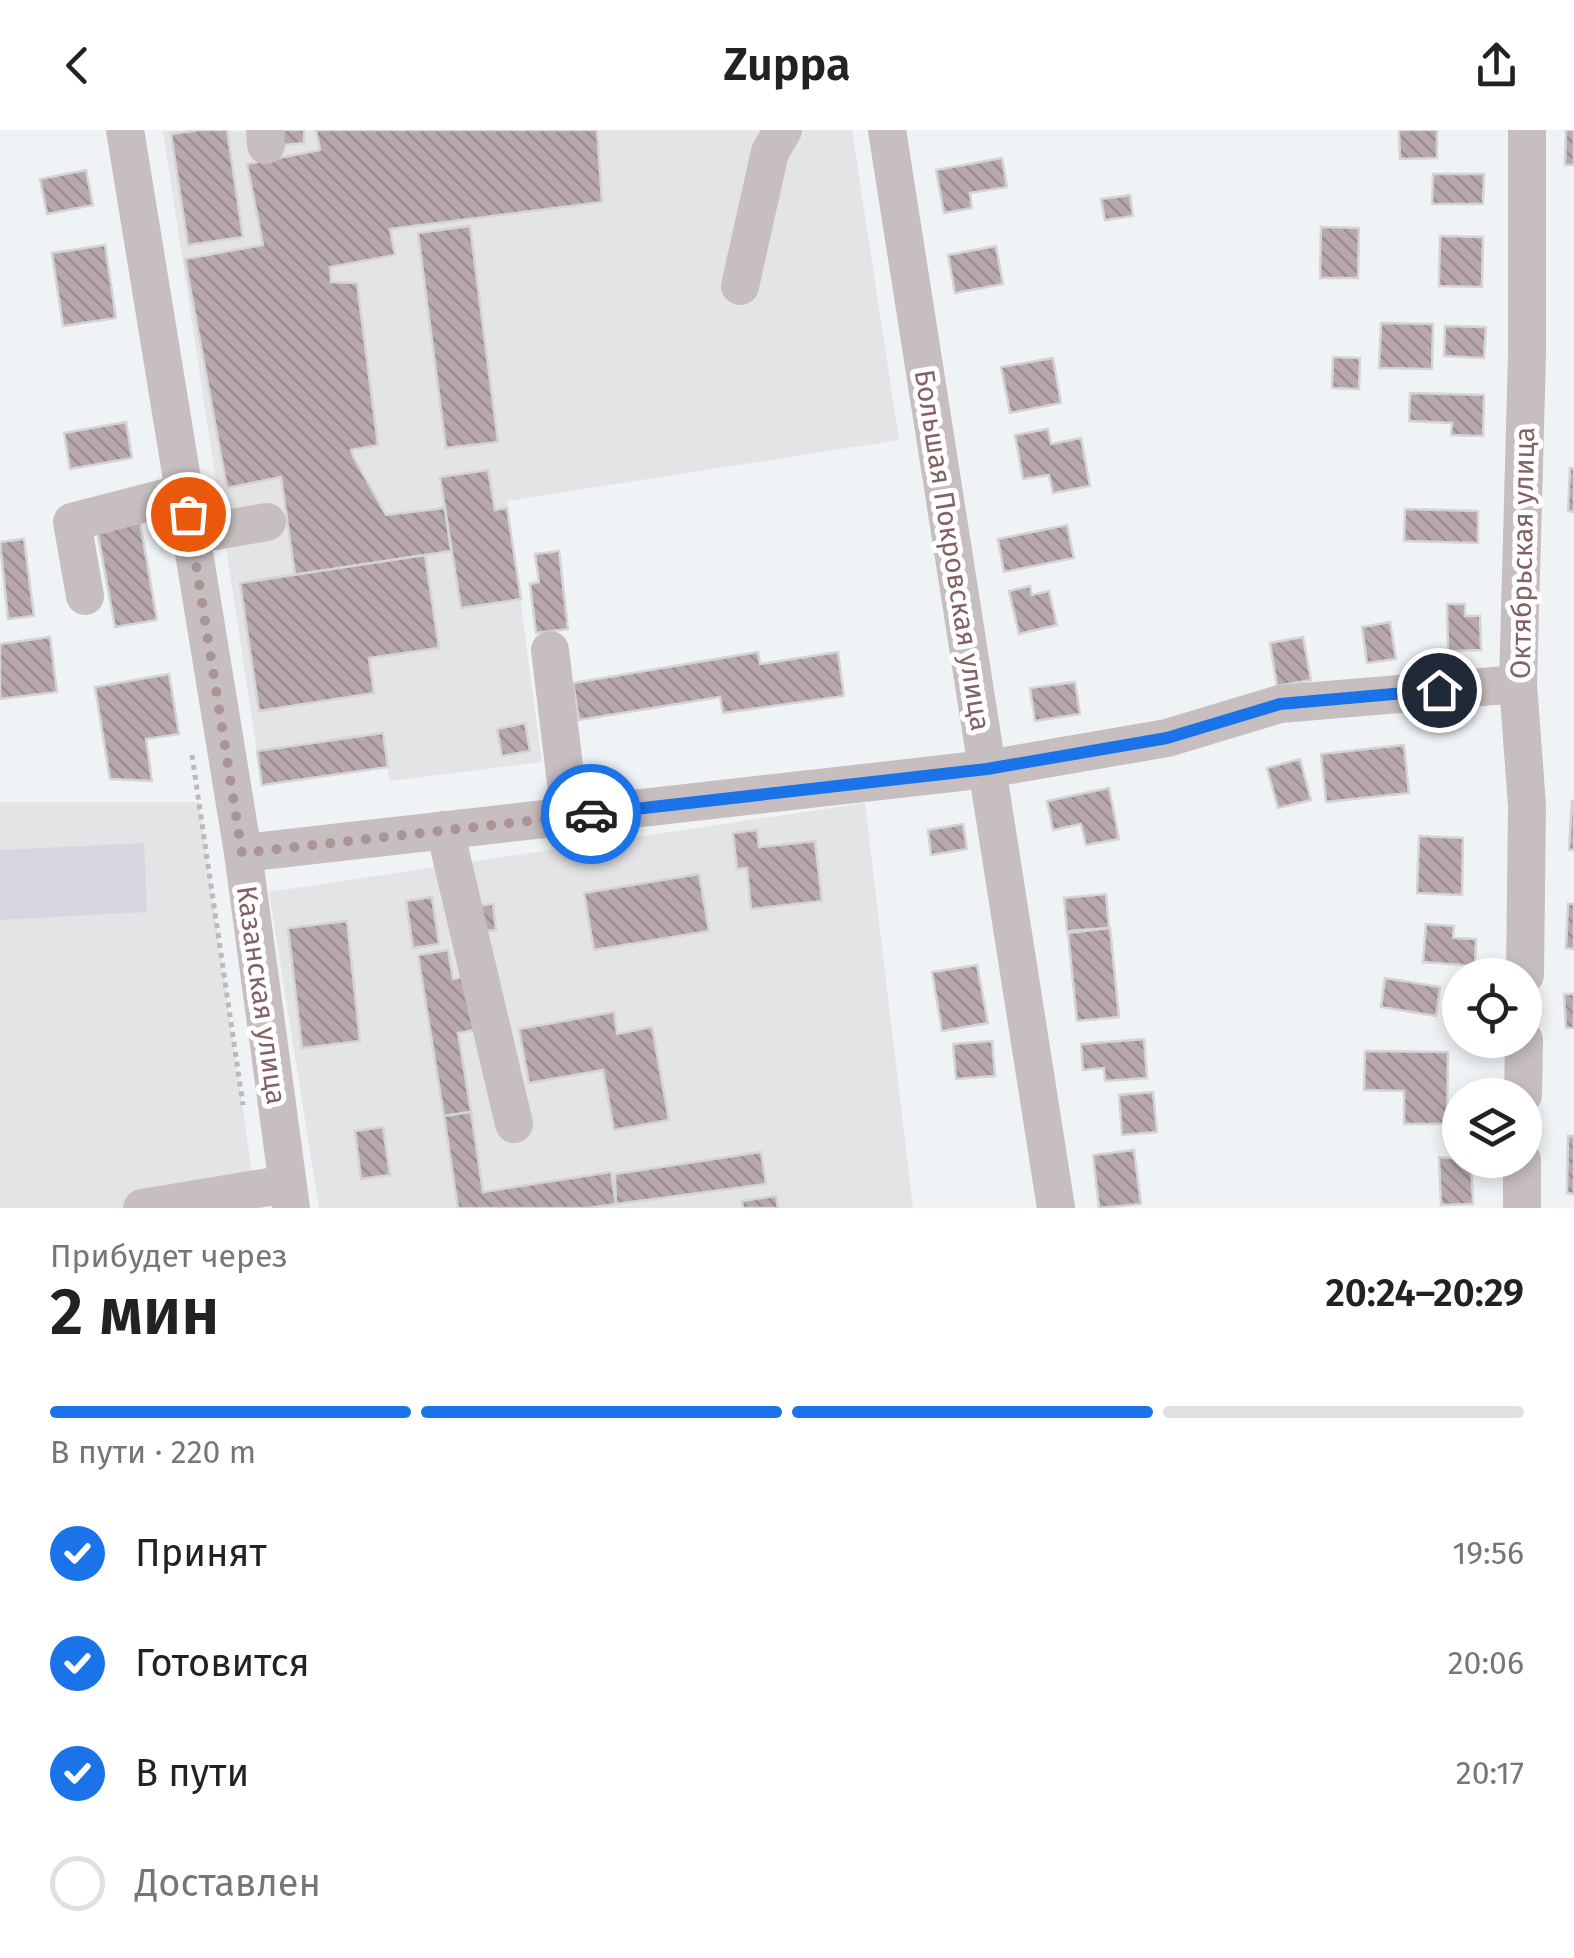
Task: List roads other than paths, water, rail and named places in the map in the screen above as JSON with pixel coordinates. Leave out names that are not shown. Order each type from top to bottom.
[{"type":"street","name":"Казанская улица","points":[[125,130],[242,853],[289,1196]]},
{"type":"street","points":[[740,286],[770,152],[783,130]]},
{"type":"street","name":"Большая Покровская улица","points":[[887,130],[1056,1208]]},
{"type":"street","name":"Октябрьская улица","points":[[1525,958],[1527,806],[1518,684],[1527,355],[1527,130]]},
{"type":"street","points":[[85,596],[72,522],[184,493]]},
{"type":"street","points":[[191,535],[268,522]]},
{"type":"street","points":[[550,650],[570,816]]},
{"type":"street","points":[[242,853],[987,769],[1167,738],[1280,704],[1518,684]]},
{"type":"street","points":[[444,830],[514,1124]]},
{"type":"street","points":[[1522,1178],[1522,1208]]},
{"type":"street","points":[[142,1208],[289,1196]]}]
